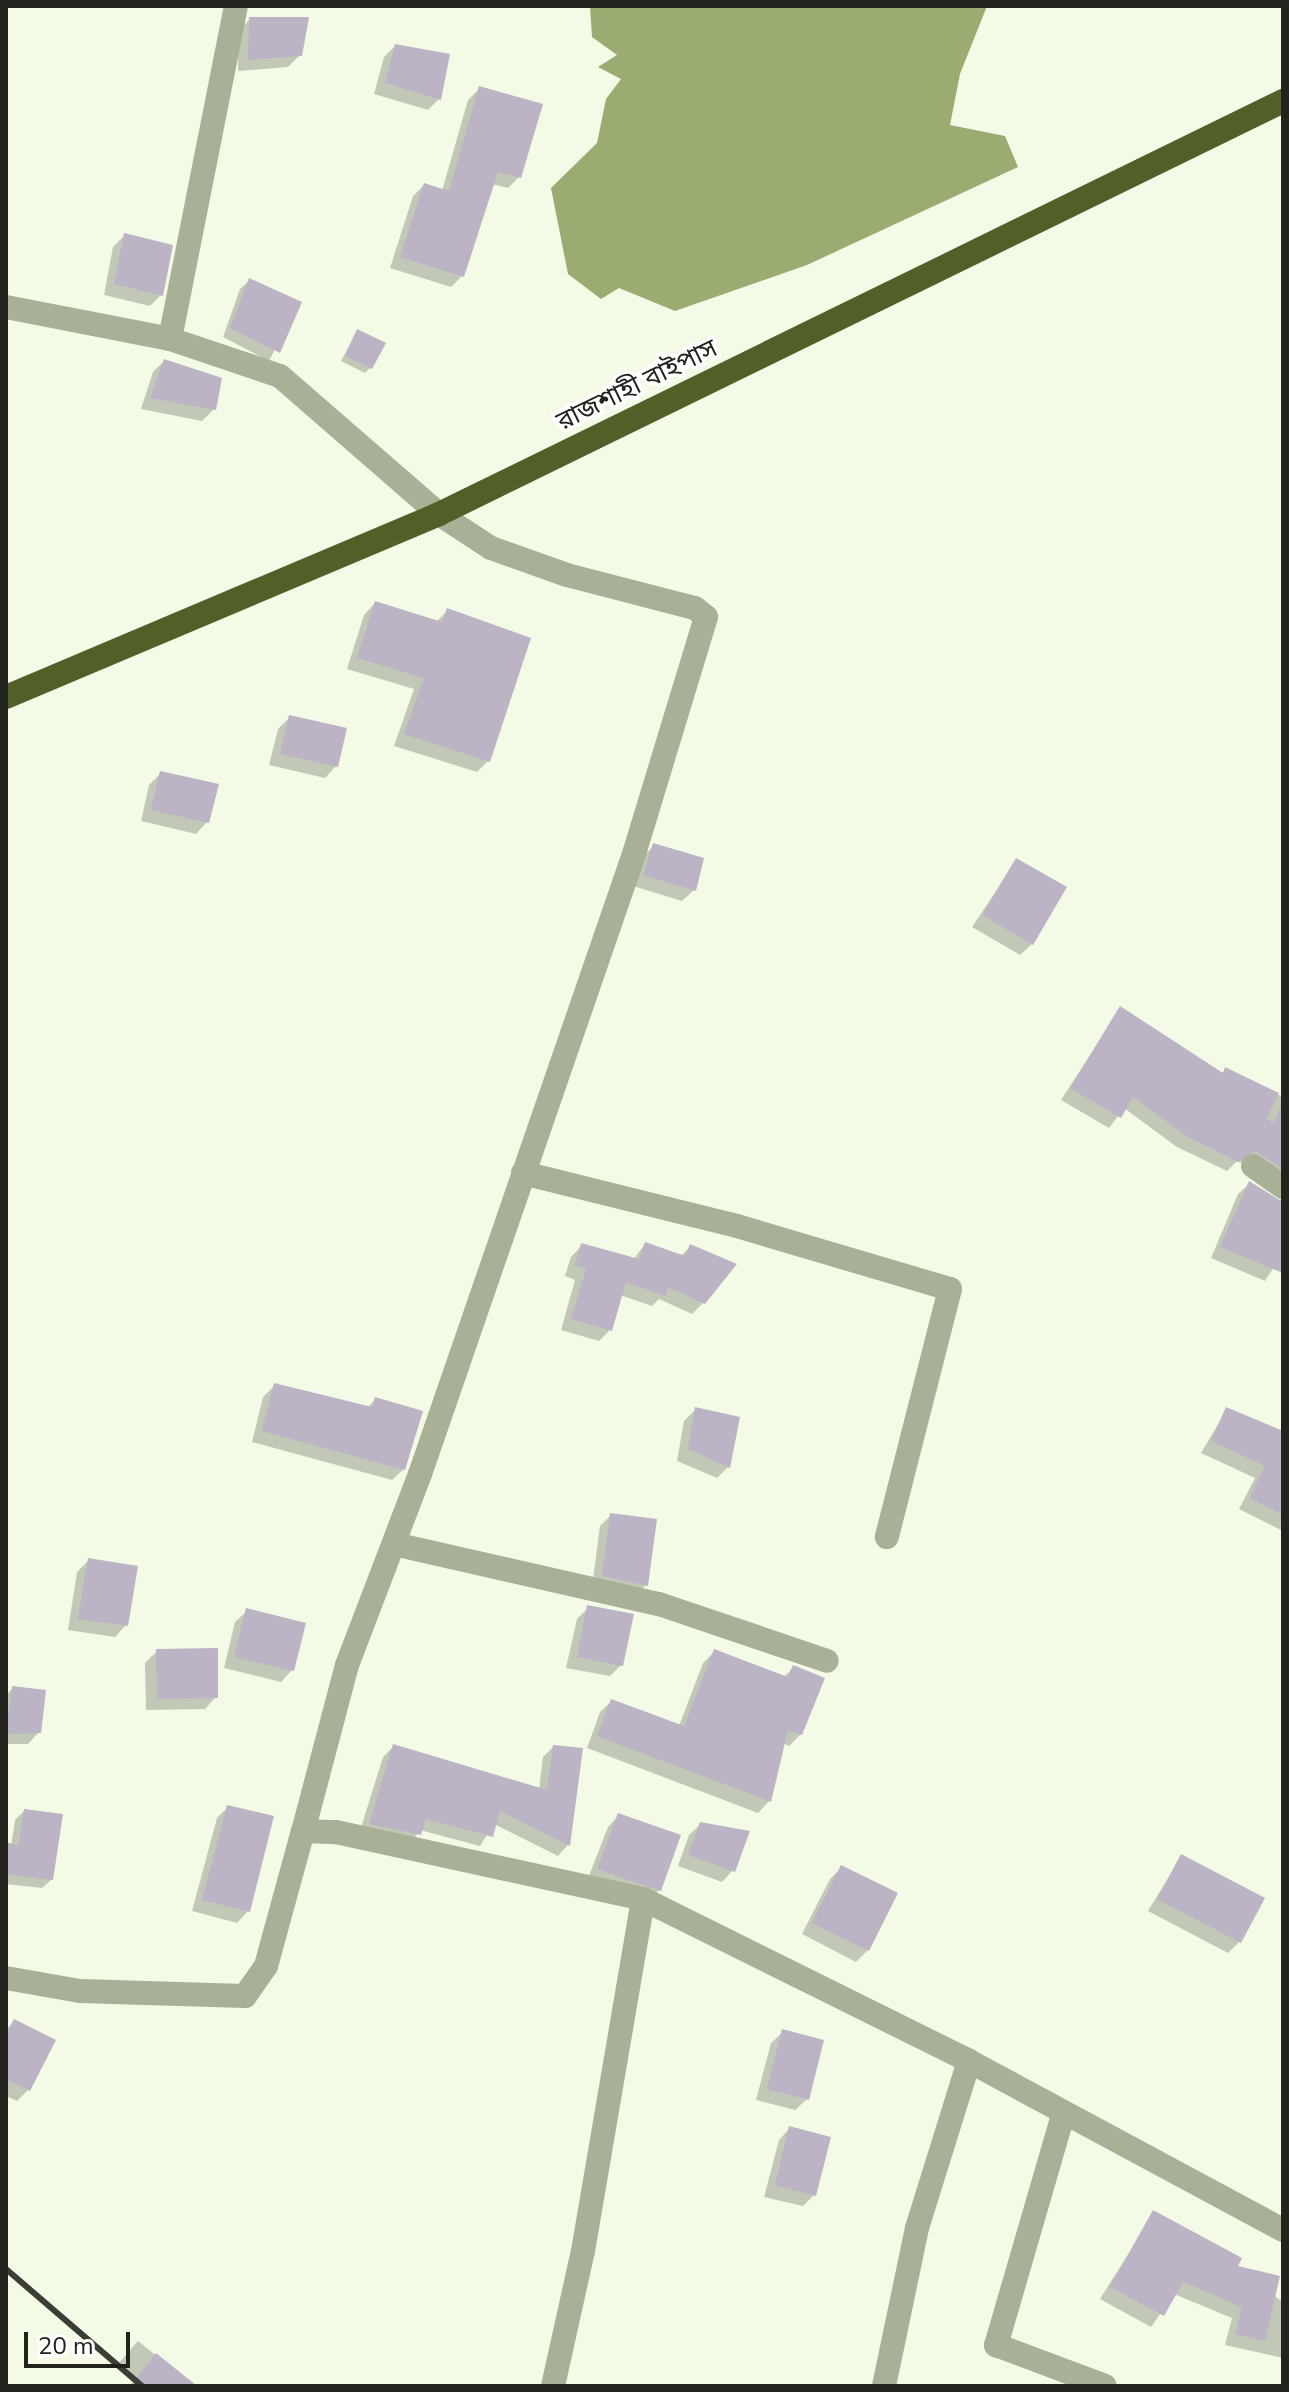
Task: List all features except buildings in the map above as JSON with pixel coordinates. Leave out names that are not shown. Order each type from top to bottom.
[{"type":"highway","name":"রাজশাহী বাইপাস","points":[[6,697],[439,514],[1283,101]]},
{"type":"street","points":[[170,339],[236,6]]},
{"type":"street","points":[[6,307],[170,339],[280,376],[439,514],[491,548],[567,575],[695,608],[706,617],[659,778],[394,1544],[347,1665],[266,1966],[245,1996],[80,1991],[6,1978]]},
{"type":"street","points":[[1253,1166],[1283,1187]]},
{"type":"street","points":[[523,1173],[737,1226],[950,1289],[887,1537]]},
{"type":"street","points":[[394,1544],[659,1604],[827,1661]]},
{"type":"street","points":[[303,1831],[336,1832],[643,1899],[969,2061],[1063,2115],[1283,2230]]},
{"type":"street","points":[[553,2386],[583,2251],[643,1899]]},
{"type":"street","points":[[884,2386],[917,2228],[969,2061]]},
{"type":"street","points":[[1063,2115],[996,2345],[1105,2386]]},
{"type":"shaded area","points":[[590,6],[987,6],[960,74],[950,125],[1005,136],[1018,167],[807,265],[675,311],[619,288],[601,299],[568,274],[551,188],[597,143],[606,99],[621,79],[598,67],[617,55],[592,37]]},
{"type":"railway","points":[[6,2269],[142,2386]]}]
